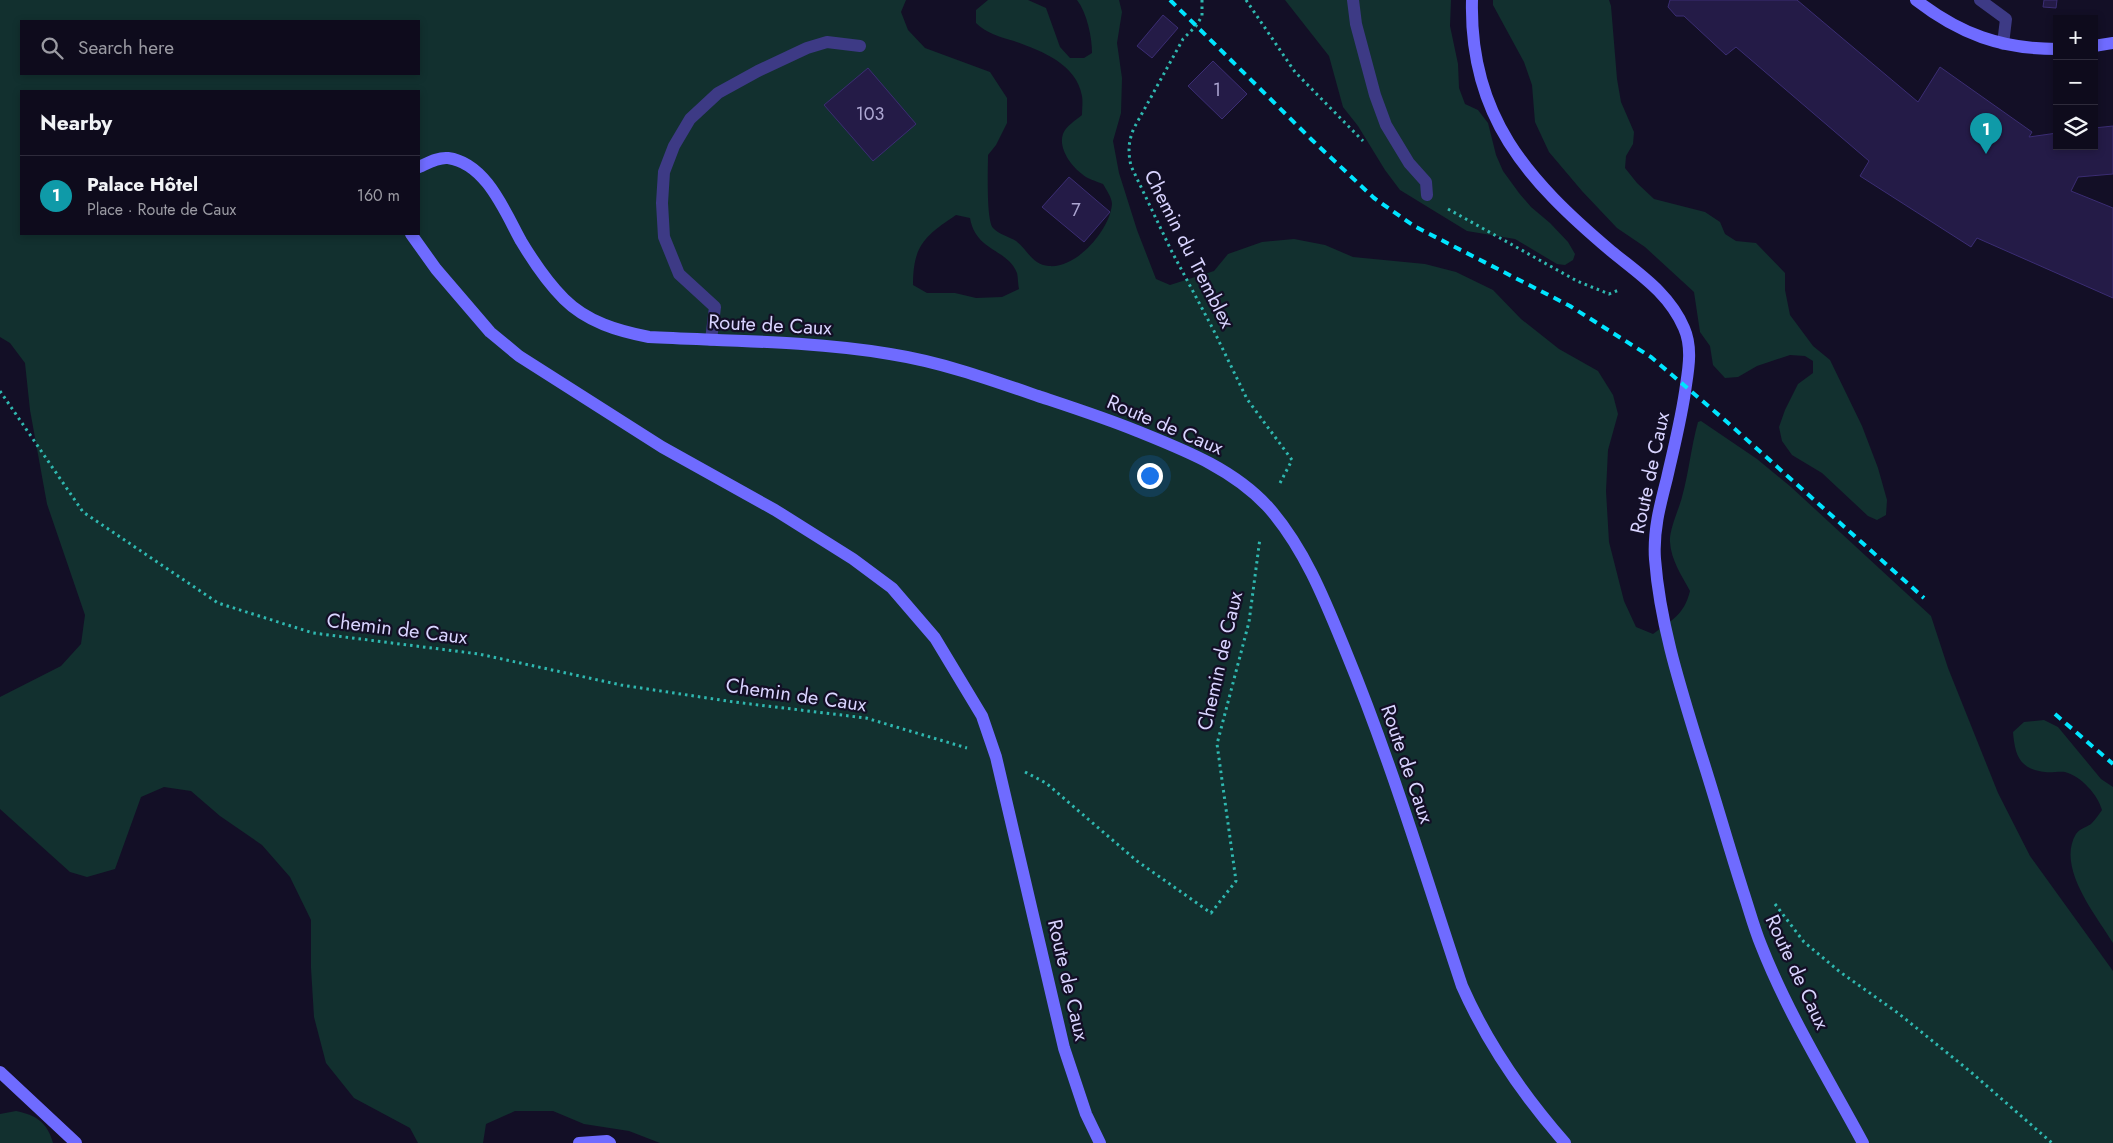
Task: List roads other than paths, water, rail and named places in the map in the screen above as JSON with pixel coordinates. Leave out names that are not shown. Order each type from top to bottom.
[{"type":"street","name":"Route de Caux","points":[[1472,0],[1474,45],[1485,96],[1495,121],[1510,147],[1553,198],[1592,234],[1659,289],[1686,330],[1690,349],[1684,404],[1656,524],[1654,556],[1658,596],[1691,725],[1760,944],[1782,994],[1863,1143]]},
{"type":"street","points":[[1916,0],[1953,25],[1972,34],[2021,48],[2053,49]]},
{"type":"street","points":[[2098,45],[2113,43]]},
{"type":"street","name":"Route de Caux","points":[[420,166],[434,160],[448,158],[467,165],[494,191],[546,279],[565,300],[591,319],[620,331],[649,337],[839,348],[934,362],[1119,424],[1193,454],[1226,472],[1268,506],[1308,566],[1366,700],[1462,986],[1478,1022],[1506,1069],[1539,1114],[1565,1143]]},
{"type":"street","name":"Route de Caux","points":[[412,235],[436,269],[490,332],[518,356],[662,447],[775,510],[853,560],[892,588],[935,638],[982,716],[996,757],[1064,1048],[1086,1114],[1100,1143]]},
{"type":"street","points":[[0,1072],[76,1143]]},
{"type":"street","points":[[579,1143],[583,1141],[607,1141],[610,1143]]},
{"type":"lane","points":[[1353,0],[1356,24],[1375,95],[1386,124],[1409,163],[1426,182],[1427,195]]},
{"type":"lane","points":[[1980,0],[2006,19],[2003,44]]},
{"type":"lane","points":[[710,340],[715,307],[679,274],[664,237],[662,203],[664,172],[674,146],[690,119],[718,93],[758,71],[807,48],[827,42],[860,46]]},
{"type":"railway","points":[[1170,0],[1312,140],[1374,198],[1414,226],[1570,306],[1651,357],[1727,422],[1924,598]]},
{"type":"railway","points":[[2055,714],[2113,764]]},
{"type":"place","name":"Palace Hôtel","points":[[1986,154]]}]
